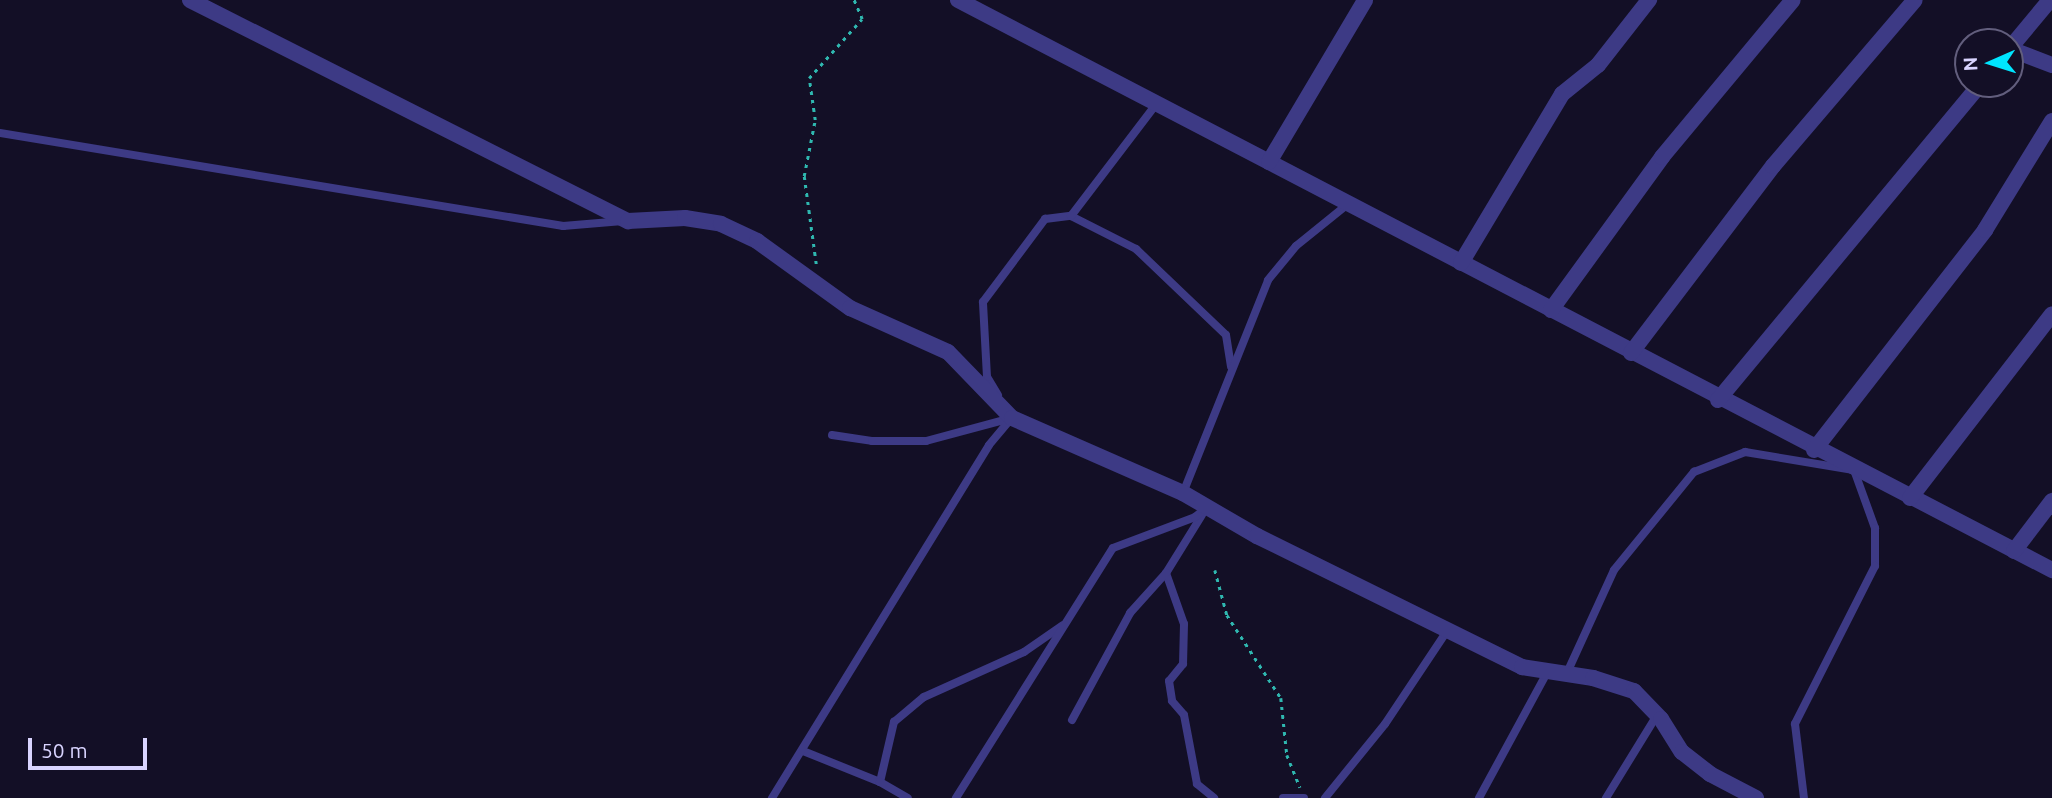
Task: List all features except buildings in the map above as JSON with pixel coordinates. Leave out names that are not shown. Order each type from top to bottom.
[{"type":"street","points":[[190,0],[628,221],[685,218],[721,224],[757,241],[850,308],[948,352],[1012,418],[1183,493],[1447,631],[1522,667],[1565,677],[1593,678],[1634,691],[1657,715],[1682,752],[1710,774],[1756,798]]},
{"type":"street","points":[[958,0],[1461,262],[1718,400],[2052,570]]},
{"type":"street","points":[[1269,162],[1365,0]]},
{"type":"street","points":[[1461,262],[1562,94],[1598,65],[1649,0]]},
{"type":"street","points":[[1551,310],[1661,157],[1793,0]]},
{"type":"street","points":[[1631,353],[1773,166],[1915,0]]},
{"type":"street","points":[[2024,32],[2050,0]]},
{"type":"street","points":[[2024,54],[2052,65]]},
{"type":"street","points":[[1718,400],[1968,98]]},
{"type":"street","points":[[1814,450],[1985,230],[2052,121]]},
{"type":"street","points":[[1910,498],[2052,314]]},
{"type":"street","points":[[2014,551],[2052,501]]},
{"type":"lane","points":[[1071,216],[1157,103]]},
{"type":"lane","points":[[0,133],[563,226],[628,221]]},
{"type":"lane","points":[[1183,493],[1268,279],[1296,246],[1348,204]]},
{"type":"lane","points":[[1012,418],[987,377],[983,302],[1045,219],[1071,216],[1136,249],[1226,335],[1231,370]]},
{"type":"lane","points":[[832,435],[872,441],[926,441],[1012,418]]},
{"type":"lane","points":[[772,798],[989,444],[1012,418]]},
{"type":"lane","points":[[1565,677],[1614,570],[1694,472],[1745,452],[1854,470],[1875,528],[1875,566],[1795,724],[1804,798]]},
{"type":"lane","points":[[1072,720],[1130,613],[1166,573],[1181,542],[1208,507]]},
{"type":"lane","points":[[956,798],[1113,548],[1195,517],[1208,507]]},
{"type":"lane","points":[[1166,573],[1185,624],[1183,664],[1169,681],[1172,701],[1184,715],[1197,784],[1214,798]]},
{"type":"lane","points":[[880,782],[894,722],[924,697],[1024,652],[1066,624]]},
{"type":"lane","points":[[1325,798],[1385,724],[1447,631]]},
{"type":"lane","points":[[1479,798],[1547,673]]},
{"type":"lane","points":[[1606,798],[1657,715]]},
{"type":"lane","points":[[803,751],[880,782],[908,798]]},
{"type":"lane","points":[[1283,798],[1304,797]]},
{"type":"path","points":[[817,285],[815,230],[804,176],[814,140],[809,78],[862,19],[854,0]]},
{"type":"path","points":[[1215,570],[1227,615],[1281,698],[1287,755],[1304,797]]}]
